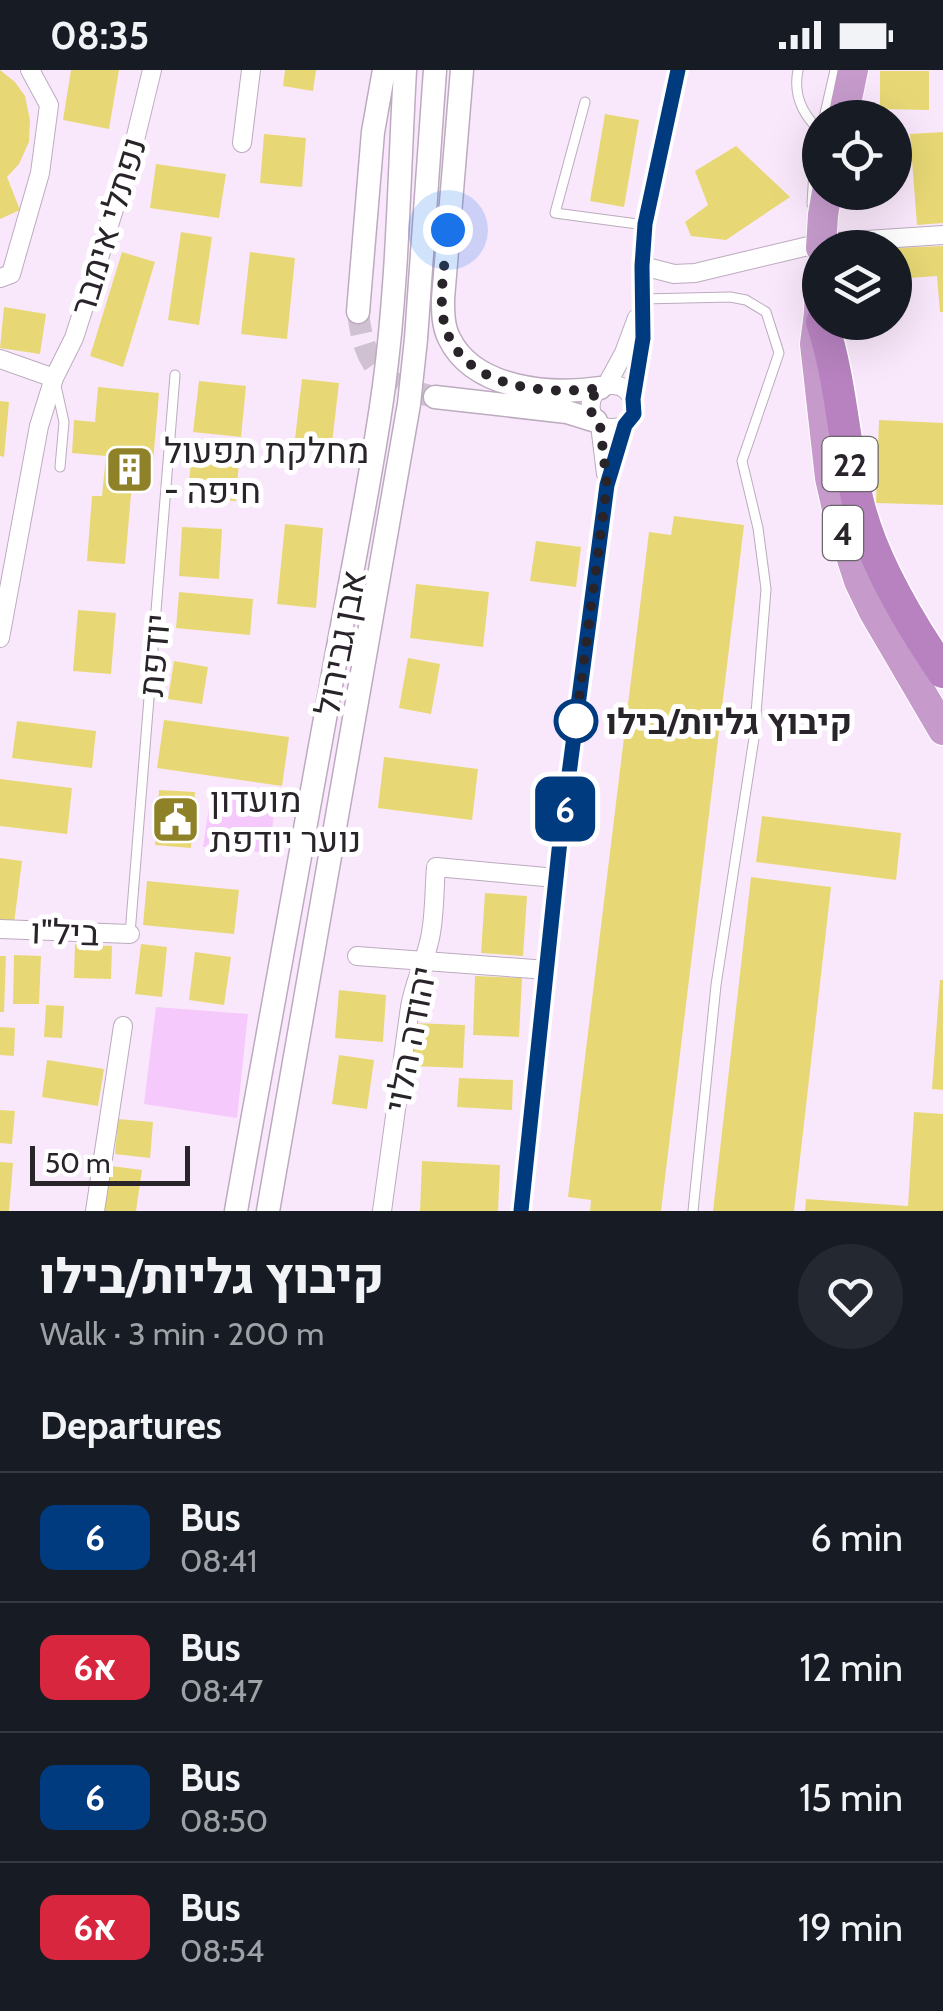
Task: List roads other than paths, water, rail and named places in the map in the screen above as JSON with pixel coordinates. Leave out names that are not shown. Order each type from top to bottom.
[{"type":"highway","points":[[846,100],[852,70]]},
{"type":"highway","name":"4","points":[[815,340],[830,478],[840,522],[874,612],[943,730]]},
{"type":"highway","name":"22","points":[[827,340],[838,380],[852,475],[871,545],[943,672]]},
{"type":"street","points":[[0,278],[11,274],[40,174],[49,104],[30,70]]},
{"type":"street","name":"נפתלי אימבר","points":[[0,638],[37,436],[54,378],[83,310],[134,144],[152,70]]},
{"type":"street","points":[[242,143],[251,70]]},
{"type":"street","points":[[358,312],[373,132],[384,70]]},
{"type":"street","name":"אבן גבירול","points":[[236,1211],[376,439],[392,297],[405,70]]},
{"type":"street","name":"אבן גבירול","points":[[268,1211],[410,404],[435,70]]},
{"type":"street","points":[[462,70],[442,299],[449,339],[463,358],[489,376],[512,385],[566,391],[618,386],[633,399]]},
{"type":"street","points":[[521,1211],[556,878],[607,485],[625,425],[634,414],[641,358],[645,224],[678,70]]},
{"type":"street","points":[[912,238],[943,235]]},
{"type":"street","points":[[642,266],[674,274],[695,273],[802,249]]},
{"type":"street","points":[[607,485],[598,423],[590,404],[624,353],[643,299]]},
{"type":"street","points":[[0,359],[54,378]]},
{"type":"street","points":[[0,372],[54,378]]},
{"type":"street","points":[[436,397],[567,412],[611,429],[625,425]]},
{"type":"street","name":"יהודה הלוי","points":[[382,1211],[413,990],[431,935],[436,867],[556,878]]},
{"type":"street","name":"ביל\"ו","points":[[0,929],[130,934]]},
{"type":"street","points":[[357,956],[547,970]]},
{"type":"street","points":[[95,1211],[123,1026]]},
{"type":"lane","points":[[798,70],[796,88],[802,107]]},
{"type":"lane","points":[[828,100],[835,70]]},
{"type":"lane","points":[[585,102],[555,214],[645,224]]},
{"type":"lane","points":[[643,299],[730,296],[746,300],[766,312],[779,353],[742,460],[758,528],[766,589],[754,738],[716,985],[693,1211]]},
{"type":"lane","name":"יודפת","points":[[130,934],[175,374]]},
{"type":"lane","points":[[54,378],[64,422],[60,468]]},
{"type":"tunnel","points":[[358,312],[365,347],[379,371],[401,387],[435,397]]},
{"type":"place","name":"מחלקת תפעול - חיפה","points":[[129,470]]},
{"type":"place","name":"קיבוץ גליות/בילו","points":[[576,721]]},
{"type":"place","name":"מועדון נוער יודפת","points":[[175,819]]}]
